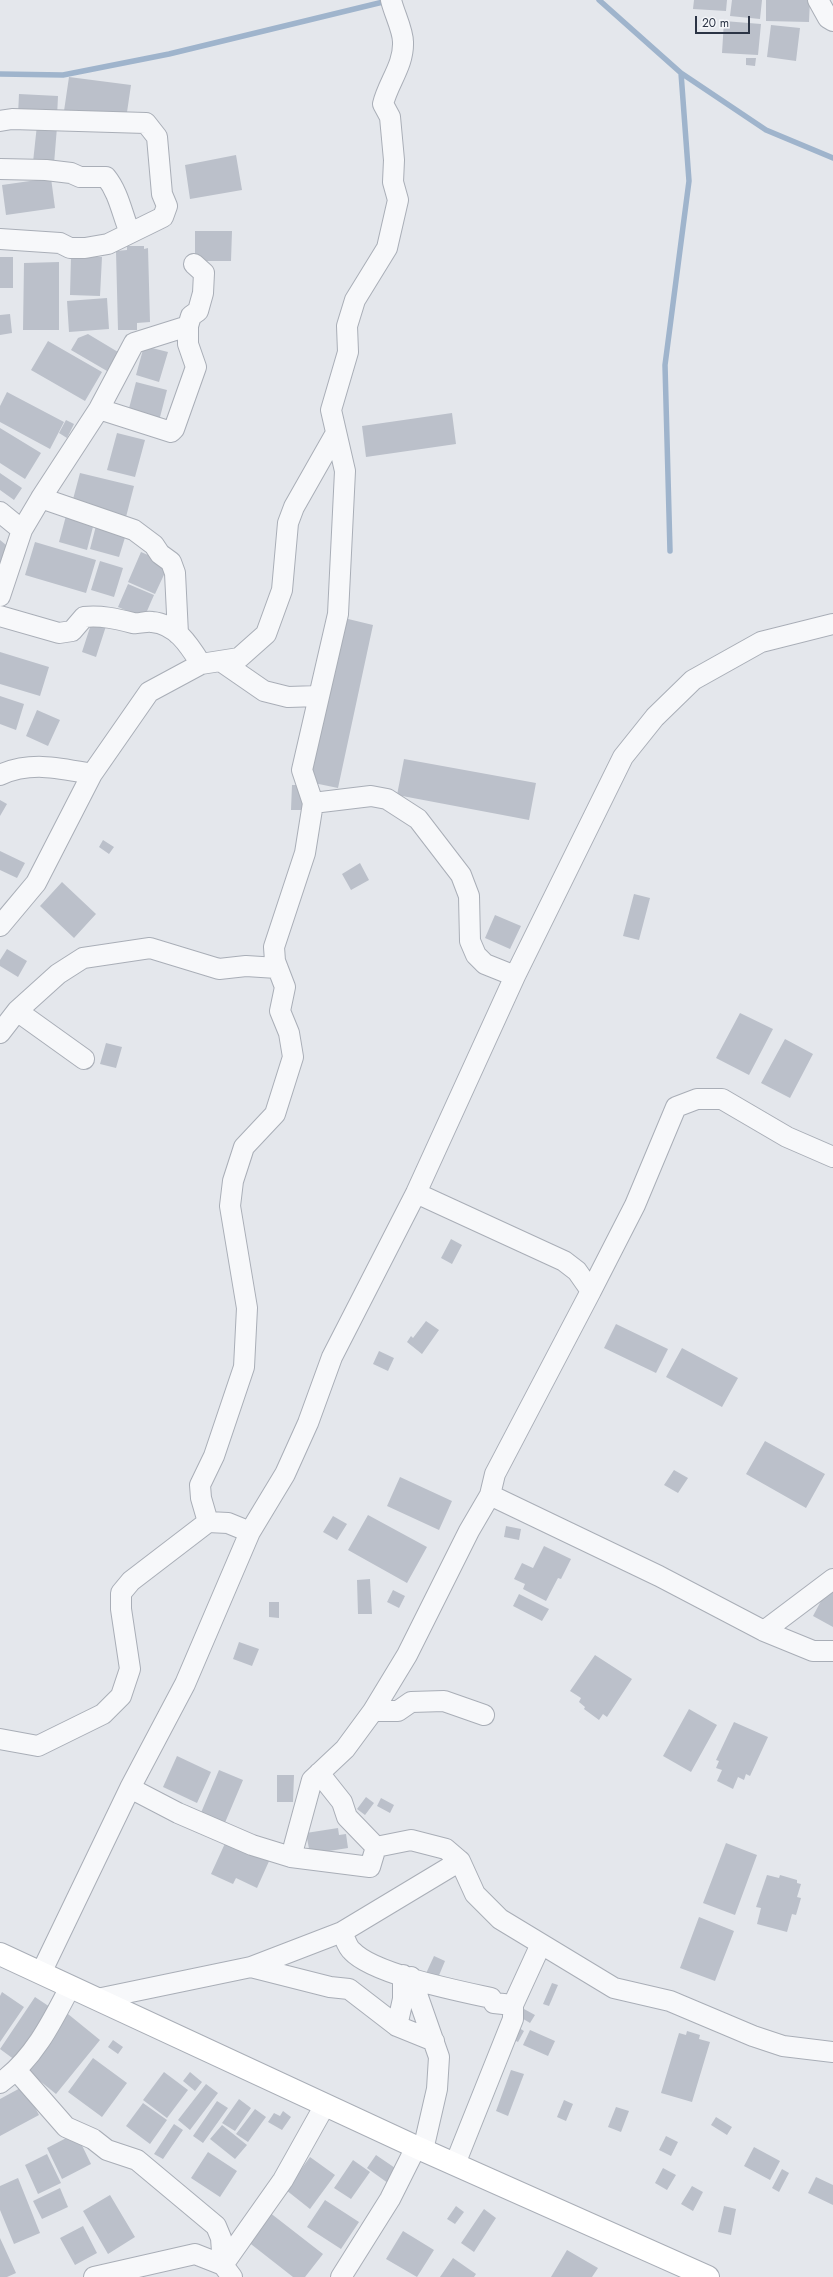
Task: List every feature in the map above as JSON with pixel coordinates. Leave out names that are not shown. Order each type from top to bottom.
[{"type":"main road","points":[[0,1954],[420,2149],[708,2277]]},
{"type":"street","points":[[208,1522],[201,1498],[200,1485],[214,1456],[244,1367],[247,1308],[230,1206],[233,1180],[244,1147],[275,1114],[293,1057],[289,1032],[280,1011],[285,987],[277,968],[274,947],[305,853],[313,803],[302,770],[338,614],[345,471],[331,410],[348,352],[347,326],[355,300],[387,248],[398,200],[393,182],[394,160],[390,117],[383,104],[386,92],[398,69],[403,42],[392,0]]},
{"type":"street","points":[[818,0],[828,18],[833,21]]},
{"type":"street","points":[[0,121],[12,119],[146,123],[157,137],[162,194],[167,206],[163,217],[108,244],[70,248],[60,243],[0,239]]},
{"type":"street","points":[[0,169],[46,170],[71,173],[80,177],[106,177],[122,206],[122,213],[130,233]]},
{"type":"street","points":[[99,409],[171,432],[174,429],[196,367],[188,344],[188,326],[191,316],[198,310],[203,293],[204,273],[194,264]]},
{"type":"street","points":[[0,596],[22,530],[99,409],[134,343],[188,326]]},
{"type":"street","points":[[0,926],[36,883],[92,774],[149,692],[200,664],[222,662],[239,658],[266,634],[282,590],[288,523],[294,507],[336,433]]},
{"type":"street","points":[[41,498],[134,530],[154,545],[160,554],[171,562],[175,573],[178,634]]},
{"type":"street","points":[[0,512],[22,530]]},
{"type":"street","points":[[0,616],[59,633],[72,631],[84,617],[96,616],[138,623],[151,621],[167,625],[184,638],[200,664]]},
{"type":"street","points":[[41,1973],[130,1788],[185,1684],[250,1532],[285,1474],[308,1423],[332,1357],[416,1193],[515,976],[623,757],[655,717],[693,680],[761,642],[833,624]]},
{"type":"street","points":[[222,662],[264,691],[288,697],[319,696]]},
{"type":"street","points":[[0,775],[14,769],[44,766],[92,774]]},
{"type":"street","points":[[313,803],[372,796],[387,799],[418,819],[461,875],[470,896],[470,941],[476,955],[486,964],[515,976]]},
{"type":"street","points":[[0,1033],[17,1011],[58,974],[83,958],[150,948],[219,969],[246,966],[277,968]]},
{"type":"street","points":[[17,1011],[84,1059]]},
{"type":"street","points":[[291,1858],[312,1780],[345,1749],[373,1711],[406,1655],[469,1531],[490,1495],[495,1474],[636,1205],[676,1107],[697,1099],[722,1099],[787,1137],[833,1157]]},
{"type":"street","points":[[416,1193],[564,1261],[577,1271],[591,1292]]},
{"type":"street","points":[[490,1495],[659,1576],[764,1631],[813,1651],[833,1651]]},
{"type":"street","points":[[0,1739],[38,1746],[103,1714],[120,1696],[130,1669],[121,1609],[121,1593],[130,1582],[208,1522],[228,1523],[250,1532]]},
{"type":"street","points":[[764,1631],[833,1579]]},
{"type":"street","points":[[373,1711],[398,1711],[411,1702],[444,1701],[484,1715]]},
{"type":"street","points":[[319,1773],[342,1802],[347,1817],[376,1847]]},
{"type":"street","points":[[130,1788],[178,1813],[252,1845],[291,1858],[370,1866],[376,1847]]},
{"type":"street","points":[[376,1847],[411,1840],[446,1849],[460,1861],[475,1894],[500,1919],[614,1988],[670,2001],[753,2036],[783,2046],[833,2052]]},
{"type":"street","points":[[97,1999],[251,1967],[342,1932],[460,1861]]},
{"type":"street","points":[[342,1932],[351,1951],[369,1964],[407,1976],[491,1998],[494,2003],[513,2005]]},
{"type":"street","points":[[455,2164],[513,2019],[513,2005],[541,1944]]},
{"type":"street","points":[[251,1967],[330,1987],[349,1989],[397,2026],[434,2040]]},
{"type":"street","points":[[397,2026],[407,1976]]},
{"type":"street","points":[[341,2277],[420,2149],[437,2089],[439,2057],[434,2040],[407,1976]]},
{"type":"street","points":[[0,2084],[17,2071],[50,2025],[70,1987]]},
{"type":"street","points":[[17,2071],[66,2127],[93,2139],[107,2150],[138,2160],[216,2226],[222,2238],[228,2271]]},
{"type":"street","points":[[228,2271],[283,2180],[325,2105]]},
{"type":"street","points":[[94,2277],[195,2254],[228,2271]]},
{"type":"building","points":[[694,0],[727,0],[726,11],[693,9]]},
{"type":"building","points":[[732,0],[762,0],[760,19],[730,16]]},
{"type":"building","points":[[766,0],[810,0],[809,22],[766,21]]},
{"type":"building","points":[[724,21],[761,24],[758,55],[722,53]]},
{"type":"building","points":[[771,25],[800,28],[796,61],[767,57]]},
{"type":"building","points":[[746,58],[756,58],[755,66],[746,65]]},
{"type":"building","points":[[69,77],[131,85],[126,119],[64,111]]},
{"type":"building","points":[[19,94],[58,96],[57,117],[18,115]]},
{"type":"building","points":[[37,125],[57,127],[54,164],[33,162]]},
{"type":"building","points":[[236,155],[242,190],[190,199],[185,165]]},
{"type":"building","points":[[51,178],[55,208],[6,215],[2,185]]},
{"type":"building","points":[[195,231],[232,231],[231,261],[195,261]]},
{"type":"building","points":[[127,246],[144,246],[144,249],[148,248],[150,322],[137,323],[137,330],[118,330],[116,251],[127,250]]},
{"type":"building","points":[[71,256],[102,257],[100,296],[70,295]]},
{"type":"building","points":[[0,257],[13,257],[13,288],[0,288]]},
{"type":"building","points":[[59,262],[59,330],[23,330],[24,263]]},
{"type":"building","points":[[107,298],[109,329],[69,332],[67,301]]},
{"type":"building","points":[[10,314],[12,333],[0,335],[0,315]]},
{"type":"building","points":[[88,334],[118,352],[107,371],[71,350],[78,338]]},
{"type":"building","points":[[48,341],[102,372],[85,401],[31,370]]},
{"type":"building","points":[[144,346],[168,352],[159,382],[136,375]]},
{"type":"building","points":[[136,382],[167,390],[159,421],[128,412]]},
{"type":"building","points":[[7,392],[64,422],[50,449],[0,422],[0,406]]},
{"type":"building","points":[[452,413],[456,444],[366,457],[362,426]]},
{"type":"building","points":[[66,420],[74,424],[67,438],[59,433]]},
{"type":"building","points":[[0,428],[41,453],[25,479],[0,463]]},
{"type":"building","points":[[117,433],[145,440],[135,477],[107,470]]},
{"type":"building","points":[[0,473],[22,488],[14,500],[0,490]]},
{"type":"building","points":[[80,473],[134,486],[126,517],[72,503]]},
{"type":"building","points":[[67,512],[95,519],[87,550],[59,542]]},
{"type":"building","points":[[97,522],[127,531],[119,557],[90,549]]},
{"type":"building","points":[[0,540],[11,549],[0,562]]},
{"type":"building","points":[[35,542],[96,560],[86,593],[25,575]]},
{"type":"building","points":[[141,552],[169,564],[155,594],[128,582]]},
{"type":"building","points":[[100,561],[123,568],[114,597],[91,590]]},
{"type":"building","points":[[128,584],[154,595],[144,618],[118,607]]},
{"type":"building","points":[[93,618],[107,623],[96,657],[82,652]]},
{"type":"building","points":[[344,618],[373,625],[338,788],[309,782]]},
{"type":"building","points":[[0,652],[49,667],[40,696],[0,684]]},
{"type":"building","points":[[0,696],[24,704],[16,730],[0,724]]},
{"type":"building","points":[[37,710],[60,720],[48,746],[26,736]]},
{"type":"building","points":[[404,759],[536,783],[529,820],[397,795]]},
{"type":"building","points":[[292,785],[306,785],[306,810],[291,810]]},
{"type":"building","points":[[0,800],[7,804],[0,816]]},
{"type":"building","points":[[103,840],[114,847],[109,854],[99,847]]},
{"type":"building","points":[[0,851],[25,863],[17,878],[0,870]]},
{"type":"building","points":[[360,863],[369,880],[351,890],[342,874]]},
{"type":"building","points":[[62,882],[96,914],[74,938],[40,906]]},
{"type":"building","points":[[634,894],[650,898],[639,940],[623,936]]},
{"type":"building","points":[[495,915],[521,926],[510,949],[485,938]]},
{"type":"building","points":[[7,949],[27,961],[18,977],[0,966],[0,960]]},
{"type":"building","points":[[740,1013],[773,1029],[749,1075],[716,1058]]},
{"type":"building","points":[[785,1039],[813,1054],[790,1098],[761,1083]]},
{"type":"building","points":[[106,1043],[122,1047],[116,1068],[100,1064]]},
{"type":"building","points":[[451,1239],[462,1245],[452,1264],[441,1258]]},
{"type":"building","points":[[426,1321],[439,1330],[422,1354],[407,1342],[411,1336],[413,1338]]},
{"type":"building","points":[[616,1324],[668,1349],[656,1373],[604,1348]]},
{"type":"building","points":[[682,1348],[738,1378],[722,1407],[666,1377]]},
{"type":"building","points":[[379,1351],[394,1358],[388,1371],[373,1364]]},
{"type":"building","points":[[765,1441],[825,1474],[806,1508],[746,1474]]},
{"type":"building","points":[[674,1470],[688,1478],[678,1493],[664,1485]]},
{"type":"building","points":[[400,1477],[452,1501],[439,1530],[387,1506]]},
{"type":"building","points":[[368,1515],[427,1547],[407,1583],[348,1550]]},
{"type":"building","points":[[333,1516],[347,1524],[337,1540],[323,1532]]},
{"type":"building","points":[[506,1526],[521,1529],[519,1540],[504,1537]]},
{"type":"building","points":[[544,1546],[571,1559],[561,1579],[558,1578],[546,1601],[523,1589],[525,1584],[514,1579],[522,1563],[533,1568]]},
{"type":"building","points":[[370,1579],[372,1614],[358,1614],[357,1580]]},
{"type":"building","points":[[830,1584],[833,1586],[833,1627],[813,1616]]},
{"type":"building","points":[[393,1590],[405,1596],[399,1608],[387,1602]]},
{"type":"building","points":[[519,1594],[549,1609],[542,1621],[513,1606]]},
{"type":"building","points":[[269,1602],[279,1602],[279,1618],[269,1617]]},
{"type":"building","points":[[239,1642],[259,1649],[252,1666],[233,1659]]},
{"type":"building","points":[[595,1655],[632,1679],[607,1717],[603,1714],[599,1720],[584,1709],[585,1707],[579,1702],[581,1698],[570,1691]]},
{"type":"building","points":[[689,1709],[717,1725],[691,1772],[663,1756]]},
{"type":"building","points":[[734,1722],[768,1737],[750,1776],[746,1774],[744,1780],[738,1777],[733,1789],[717,1781],[722,1770],[716,1768],[719,1761],[716,1760]]},
{"type":"building","points":[[177,1756],[211,1772],[197,1803],[163,1787]]},
{"type":"building","points":[[219,1770],[243,1780],[224,1825],[200,1815]]},
{"type":"building","points":[[277,1775],[294,1775],[293,1802],[277,1802]]},
{"type":"building","points":[[366,1797],[374,1803],[365,1815],[357,1809]]},
{"type":"building","points":[[381,1798],[394,1805],[390,1813],[377,1806]]},
{"type":"building","points":[[338,1828],[339,1835],[346,1834],[348,1848],[310,1854],[306,1833]]},
{"type":"building","points":[[227,1839],[270,1859],[257,1888],[236,1878],[233,1884],[211,1874]]},
{"type":"building","points":[[726,1843],[757,1855],[735,1915],[703,1903]]},
{"type":"building","points":[[767,1875],[779,1878],[780,1875],[797,1880],[797,1883],[801,1884],[797,1897],[801,1898],[796,1915],[792,1914],[787,1932],[757,1924],[761,1908],[756,1907]]},
{"type":"building","points":[[699,1917],[734,1931],[715,1981],[680,1968]]},
{"type":"building","points":[[434,1956],[445,1961],[435,1985],[423,1980]]},
{"type":"building","points":[[552,1983],[558,1985],[549,2006],[543,2004]]},
{"type":"building","points":[[2,1992],[24,2007],[0,2042],[0,1996]]},
{"type":"building","points":[[35,1997],[50,2007],[26,2042],[31,2045],[19,2063],[0,2049]]},
{"type":"building","points":[[524,2009],[535,2015],[530,2023],[520,2017]]},
{"type":"building","points":[[68,2014],[100,2040],[56,2094],[24,2068]]},
{"type":"building","points":[[514,2025],[524,2031],[518,2042],[508,2037]]},
{"type":"building","points":[[530,2030],[555,2041],[548,2056],[523,2045]]},
{"type":"building","points":[[687,2031],[700,2035],[699,2039],[710,2042],[692,2102],[661,2093],[679,2033],[686,2035]]},
{"type":"building","points":[[113,2040],[123,2047],[118,2054],[108,2047]]},
{"type":"building","points":[[93,2058],[127,2083],[102,2117],[68,2092]]},
{"type":"building","points":[[511,2070],[524,2074],[508,2116],[496,2111]]},
{"type":"building","points":[[164,2072],[188,2090],[167,2118],[143,2100]]},
{"type":"building","points":[[190,2072],[202,2082],[195,2091],[183,2081]]},
{"type":"building","points":[[206,2084],[218,2093],[190,2130],[178,2120]]},
{"type":"building","points":[[24,2086],[39,2115],[0,2136],[0,2099]]},
{"type":"building","points":[[239,2099],[251,2108],[235,2131],[222,2123]]},
{"type":"building","points":[[564,2100],[573,2104],[566,2121],[557,2117]]},
{"type":"building","points":[[217,2101],[228,2108],[203,2143],[193,2136]]},
{"type":"building","points":[[143,2103],[167,2120],[150,2144],[126,2126]]},
{"type":"building","points":[[616,2107],[629,2111],[621,2132],[608,2127]]},
{"type":"building","points":[[255,2109],[266,2117],[248,2142],[236,2134]]},
{"type":"building","points":[[283,2111],[291,2117],[282,2130],[268,2122],[274,2113],[280,2116]]},
{"type":"building","points":[[716,2117],[732,2127],[727,2135],[711,2125]]},
{"type":"building","points":[[174,2124],[183,2130],[163,2159],[154,2154]]},
{"type":"building","points":[[222,2125],[247,2145],[235,2159],[210,2139]]},
{"type":"building","points":[[76,2133],[91,2164],[62,2179],[47,2148]]},
{"type":"building","points":[[666,2136],[678,2142],[671,2156],[659,2150]]},
{"type":"building","points":[[754,2147],[780,2161],[770,2180],[744,2166]]},
{"type":"building","points":[[208,2152],[237,2171],[220,2197],[191,2178]]},
{"type":"building","points":[[47,2154],[61,2183],[38,2194],[25,2165]]},
{"type":"building","points":[[376,2155],[401,2172],[392,2186],[367,2168]]},
{"type":"building","points":[[310,2157],[335,2175],[310,2209],[286,2190]]},
{"type":"building","points":[[353,2160],[370,2172],[351,2199],[334,2188]]},
{"type":"building","points":[[663,2168],[676,2175],[667,2190],[655,2183]]},
{"type":"building","points":[[782,2169],[789,2173],[779,2192],[772,2188]]},
{"type":"building","points":[[816,2177],[833,2185],[833,2205],[808,2193]]},
{"type":"building","points":[[18,2178],[40,2233],[14,2244],[0,2210],[0,2186]]},
{"type":"building","points":[[692,2186],[703,2192],[693,2211],[681,2204]]},
{"type":"building","points":[[60,2188],[68,2207],[42,2219],[33,2201]]},
{"type":"building","points":[[110,2195],[135,2237],[108,2254],[83,2211]]},
{"type":"building","points":[[325,2200],[359,2222],[341,2249],[307,2227]]},
{"type":"building","points":[[456,2206],[464,2212],[455,2224],[447,2219]]},
{"type":"building","points":[[724,2206],[736,2209],[731,2235],[718,2232]]},
{"type":"building","points":[[484,2209],[496,2218],[474,2252],[461,2243]]},
{"type":"building","points":[[269,2212],[323,2254],[305,2277],[293,2277],[247,2241]]},
{"type":"building","points":[[83,2226],[97,2253],[75,2265],[60,2238]]},
{"type":"building","points":[[403,2231],[434,2250],[417,2277],[386,2259]]},
{"type":"building","points":[[0,2238],[16,2273],[7,2277],[0,2277]]},
{"type":"building","points":[[567,2250],[598,2268],[592,2277],[551,2277]]},
{"type":"building","points":[[453,2258],[476,2274],[474,2277],[440,2277]]},
{"type":"waterway","points":[[599,0],[681,73],[766,130],[833,158]]},
{"type":"waterway","points":[[0,74],[63,75],[169,54],[387,1]]},
{"type":"waterway","points":[[670,551],[665,365],[689,181],[681,73]]}]
